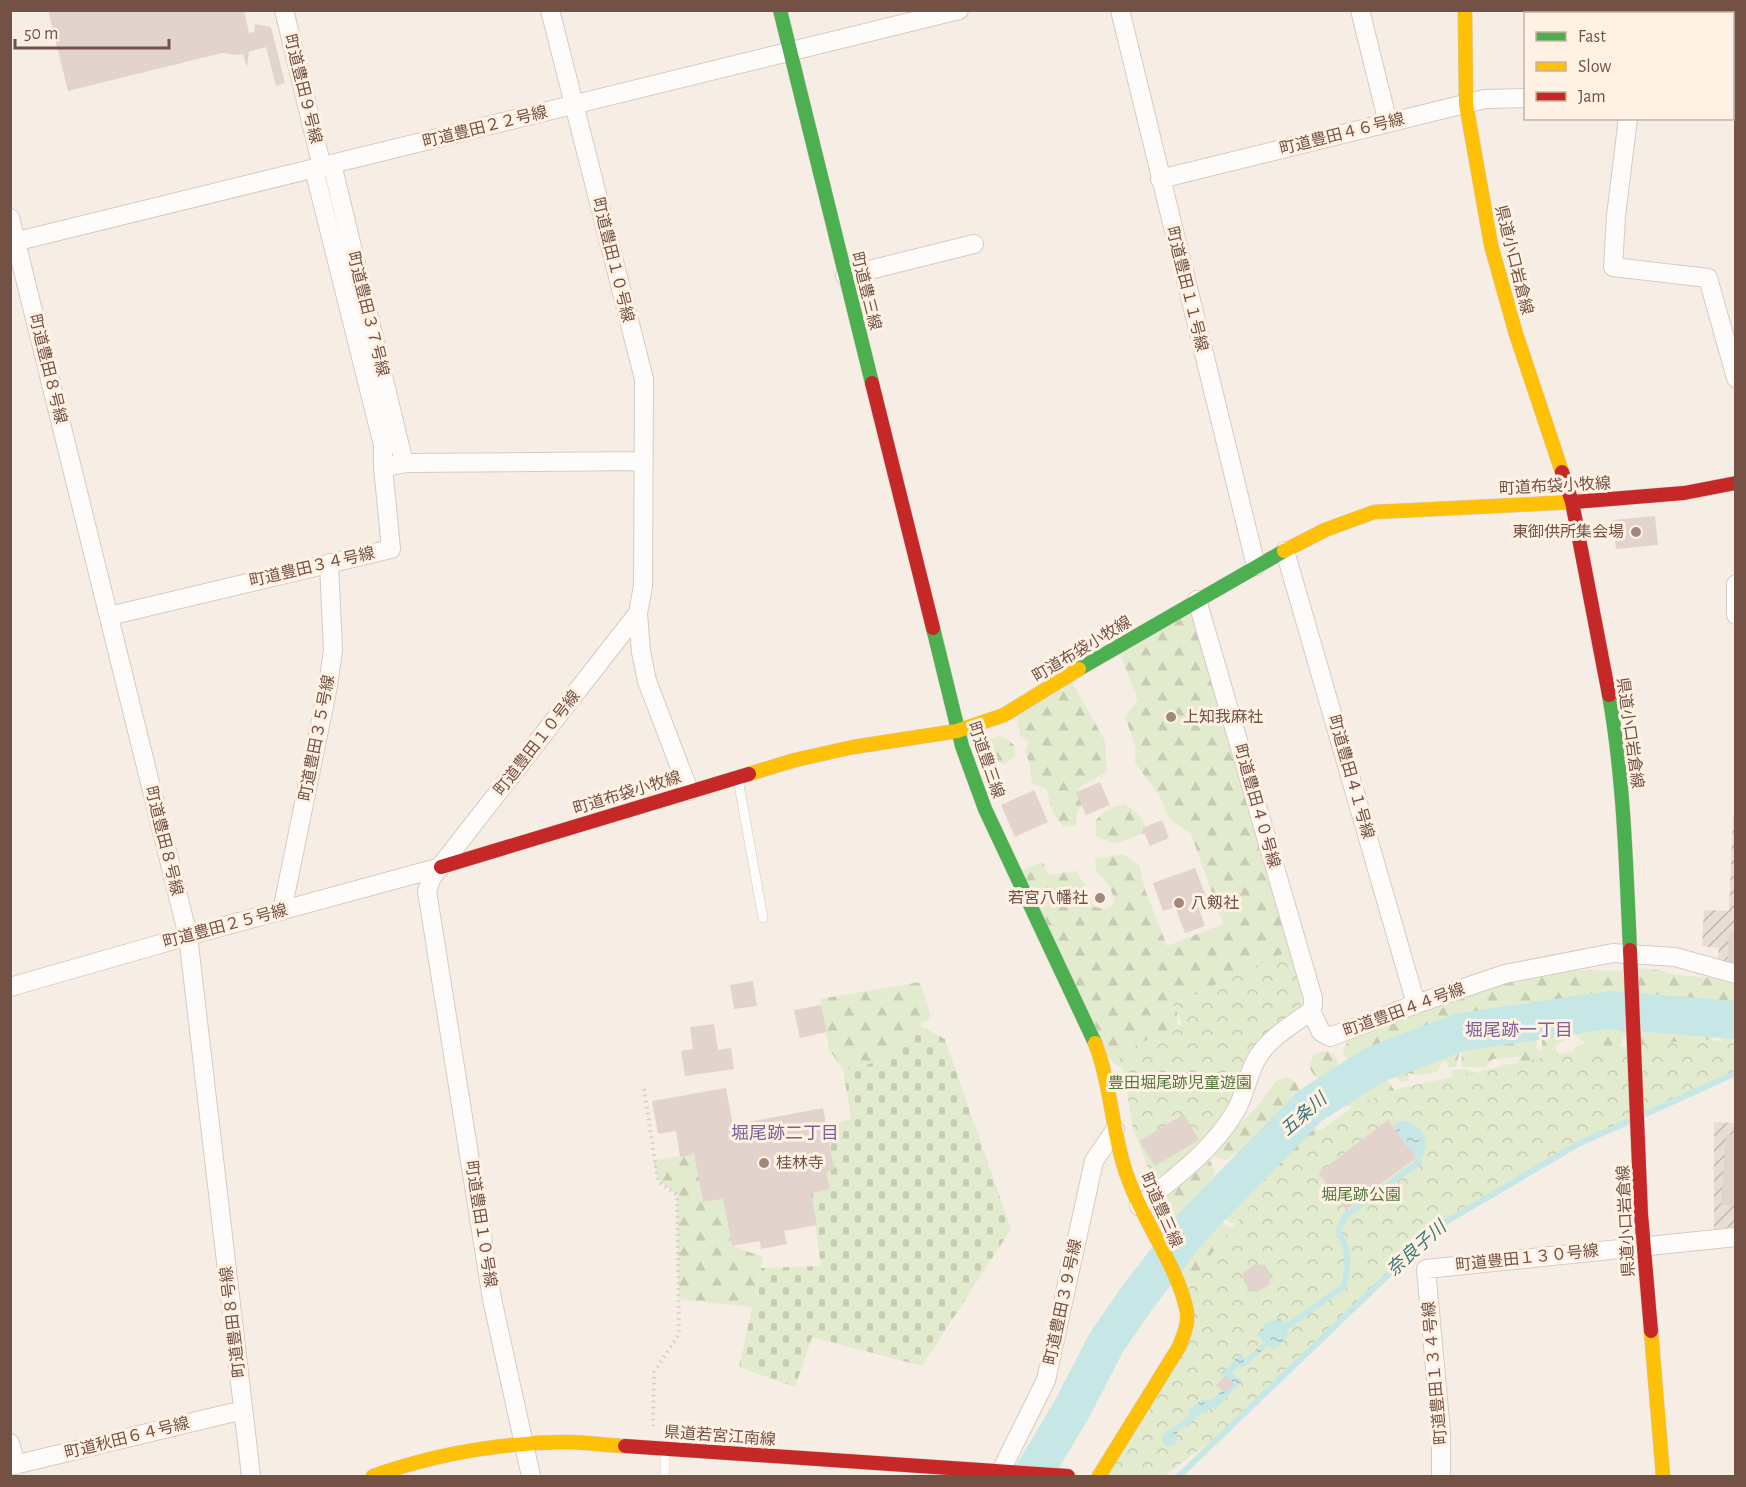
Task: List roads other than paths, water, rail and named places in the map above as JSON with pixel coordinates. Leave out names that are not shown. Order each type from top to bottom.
[{"type":"street","name":"町道豊田９号線","points":[[284,10],[323,167],[383,446],[383,467]]},
{"type":"street","name":"町道豊田１０号線","points":[[531,1476],[492,1299],[428,891],[432,878],[638,613],[643,586],[644,379],[550,10]]},
{"type":"street","name":"町道豊三線","points":[[780,10],[957,731],[985,809],[1096,1044],[1128,1179],[1187,1309],[1188,1321],[1179,1347],[1099,1476]]},
{"type":"street","name":"町道豊田２２号線","points":[[13,243],[959,10]]},
{"type":"street","name":"町道豊田１１号線","points":[[1120,10],[1256,567]]},
{"type":"street","points":[[1360,10],[1388,123]]},
{"type":"street","name":"県道小口岩倉線","points":[[1465,10],[1466,104],[1497,270],[1572,502],[1617,742],[1625,833],[1643,1246],[1662,1476]]},
{"type":"street","name":"町道豊田４６号線","points":[[1160,179],[1485,99],[1524,98]]},
{"type":"street","points":[[1628,120],[1616,216],[1613,267],[1708,278],[1736,378]]},
{"type":"street","name":"町道豊田３７号線","points":[[323,167],[404,463]]},
{"type":"street","name":"町道豊田８号線","points":[[10,218],[13,243],[188,936],[251,1476]]},
{"type":"street","points":[[845,276],[974,244]]},
{"type":"street","points":[[383,467],[404,463],[643,461]]},
{"type":"street","name":"町道豊田３４号線","points":[[109,616],[391,549],[383,467]]},
{"type":"street","name":"町道布袋小牧線","points":[[441,867],[795,760],[853,747],[957,731],[1004,715],[1068,675],[1285,551],[1325,530],[1374,512],[1572,502],[1684,493],[1736,483]]},
{"type":"street","name":"町道豊田４１号線","points":[[1285,551],[1416,1004]]},
{"type":"street","name":"町道豊田３５号線","points":[[282,911],[328,686],[333,650],[328,563]]},
{"type":"street","points":[[1736,584],[1736,615]]},
{"type":"street","name":"町道豊田４０号線","points":[[1197,600],[1313,998],[1311,1011]]},
{"type":"street","points":[[638,613],[640,652],[646,681],[690,791]]},
{"type":"street","name":"町道豊田２５号線","points":[[10,987],[441,867]]},
{"type":"street","name":"町道豊田４４号線","points":[[1311,1011],[1320,1032],[1330,1037],[1416,1004],[1525,969],[1613,953],[1630,957],[1675,957],[1736,974]]},
{"type":"street","points":[[1143,1214],[1216,1138],[1236,1111],[1256,1060],[1267,1044],[1311,1011]]},
{"type":"street","name":"町道豊田３９号線","points":[[1003,1472],[1046,1380],[1094,1161],[1115,1130]]},
{"type":"street","name":"町道豊田１３０号線","points":[[1426,1269],[1736,1237]]},
{"type":"street","name":"町道豊田１３４号線","points":[[1426,1269],[1442,1432],[1441,1476]]},
{"type":"street","name":"町道秋田６４号線","points":[[13,1466],[243,1410]]},
{"type":"street","name":"県道若宮江南線","points":[[374,1476],[437,1456],[501,1444],[567,1442],[1068,1476]]},
{"type":"street","points":[[10,1443],[13,1466]]},
{"type":"lane","points":[[738,776],[763,918]]},
{"type":"lane","points":[[659,1448],[665,1476]]},
{"type":"water","points":[[1402,1121],[1416,1126],[1424,1136],[1425,1148],[1419,1162],[1392,1125]]},
{"type":"water","points":[[1280,1319],[1288,1326],[1287,1338],[1274,1349],[1268,1345],[1243,1368],[1239,1366],[1232,1373],[1242,1381],[1215,1410],[1212,1407],[1206,1413],[1202,1412],[1186,1427],[1184,1426],[1176,1434],[1177,1441],[1174,1445],[1167,1447],[1161,1439],[1166,1431],[1172,1429],[1190,1414],[1188,1411],[1202,1400],[1213,1399],[1230,1383],[1220,1375],[1239,1355],[1246,1359],[1264,1342],[1257,1335],[1267,1322]]},
{"type":"waterway","name":"五条川","points":[[1032,1476],[1072,1409],[1106,1343],[1137,1298],[1191,1228],[1310,1106],[1374,1065],[1461,1032],[1610,1010],[1736,1020]]},
{"type":"waterway","name":"奈良子川","points":[[1641,1116],[1736,1073]]},
{"type":"waterway","name":"奈良子川","points":[[1179,1476],[1439,1226],[1578,1144],[1632,1120]]},
{"type":"waterway","points":[[1288,1326],[1344,1286],[1347,1257],[1345,1245],[1338,1231],[1346,1215],[1419,1162]]},
{"type":"place","name":"東御供所集会場","points":[[1636,532]]},
{"type":"place","name":"上知我麻社","points":[[1171,717]]},
{"type":"place","name":"若宮八幡社","points":[[1100,898]]},
{"type":"place","name":"八剱社","points":[[1179,903]]},
{"type":"place","name":"桂林寺","points":[[764,1163]]},
{"type":"district","name":"堀尾跡一丁目","points":[[1519,1031]]},
{"type":"district","name":"堀尾跡二丁目","points":[[785,1134]]},
{"type":"park label","name":"豊田堀尾跡児童遊園","points":[[1180,1083]]},
{"type":"park label","name":"堀尾跡公園","points":[[1361,1195]]}]
